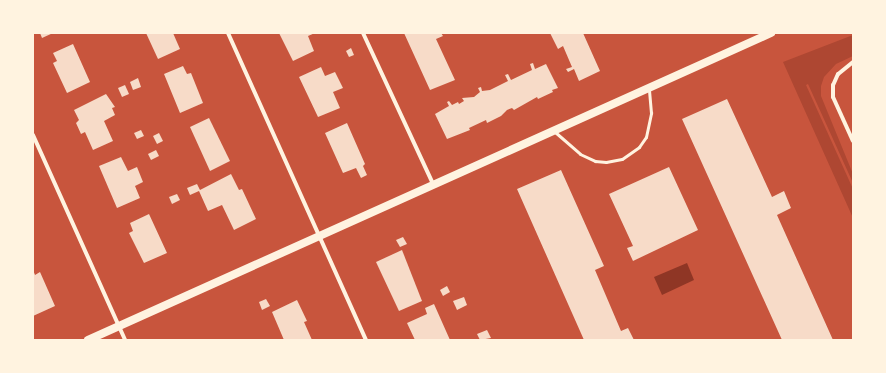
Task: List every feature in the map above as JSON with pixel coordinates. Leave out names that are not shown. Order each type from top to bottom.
[{"type":"main road","points":[[88,340],[771,33]]},
{"type":"street","points":[[228,33],[366,340]]},
{"type":"street","points":[[363,33],[434,184]]},
{"type":"street","points":[[853,62],[838,74],[833,85],[833,97],[853,141]]},
{"type":"street","points":[[33,134],[125,340]]},
{"type":"lane","points":[[554,130],[580,154],[595,161],[606,162],[622,159],[639,147],[646,137],[651,113],[648,88]]},
{"type":"shaded area","points":[[853,35],[853,56],[836,64],[824,77],[821,86],[821,96],[853,174],[853,183],[808,84],[806,85],[853,189],[853,218],[783,62]]},
{"type":"shaded area","points":[[687,263],[694,280],[662,295],[654,277]]},
{"type":"building","points":[[40,33],[53,33],[42,38]]},
{"type":"building","points":[[146,33],[173,33],[180,49],[158,59]]},
{"type":"building","points":[[279,33],[315,33],[308,36],[314,51],[293,61]]},
{"type":"building","points":[[404,33],[441,33],[443,36],[436,39],[455,80],[430,90]]},
{"type":"building","points":[[550,33],[583,33],[600,71],[579,81],[574,69],[568,72],[566,69],[572,67],[563,46],[558,49]]},
{"type":"building","points":[[73,44],[90,82],[67,93],[53,63],[57,61],[53,53]]},
{"type":"building","points":[[351,48],[354,55],[349,57],[346,51]]},
{"type":"building","points":[[533,63],[535,69],[546,64],[558,88],[538,99],[537,97],[514,110],[512,108],[507,110],[501,116],[487,123],[486,120],[469,128],[470,130],[447,139],[435,114],[449,106],[447,102],[449,101],[452,105],[458,102],[459,104],[464,101],[462,98],[474,97],[480,92],[478,88],[481,87],[482,91],[490,90],[508,81],[505,75],[508,74],[511,80],[532,70],[530,64]]},
{"type":"building","points":[[183,66],[187,74],[191,73],[203,103],[180,113],[164,74]]},
{"type":"building","points":[[321,67],[325,76],[335,72],[343,88],[333,92],[340,108],[318,117],[299,77]]},
{"type":"building","points":[[138,78],[141,87],[133,90],[130,82]]},
{"type":"building","points":[[125,85],[129,94],[122,97],[118,88]]},
{"type":"building","points":[[106,94],[115,107],[112,108],[115,115],[104,121],[113,141],[93,150],[85,132],[81,134],[76,123],[79,120],[74,110]]},
{"type":"building","points":[[727,99],[772,197],[784,191],[791,208],[777,215],[833,340],[782,340],[682,119]]},
{"type":"building","points":[[209,118],[230,161],[210,171],[190,127]]},
{"type":"building","points":[[347,123],[365,164],[363,166],[367,175],[361,178],[356,168],[343,173],[325,133]]},
{"type":"building","points":[[141,130],[144,136],[137,139],[134,133]]},
{"type":"building","points":[[159,133],[163,141],[157,144],[153,136]]},
{"type":"building","points":[[156,150],[159,156],[151,160],[148,154]]},
{"type":"building","points":[[121,157],[128,171],[137,167],[143,182],[135,186],[140,198],[117,208],[99,166]]},
{"type":"building","points":[[669,167],[698,230],[633,261],[627,248],[633,246],[609,194]]},
{"type":"building","points":[[561,170],[604,266],[595,270],[621,331],[628,328],[634,340],[584,340],[517,189]]},
{"type":"building","points":[[231,174],[239,190],[242,189],[256,219],[234,230],[222,205],[208,211],[199,191],[190,195],[187,188],[197,184],[200,190]]},
{"type":"building","points":[[177,194],[180,200],[172,204],[169,197]]},
{"type":"building","points":[[149,214],[167,253],[144,263],[129,233],[133,231],[130,223]]},
{"type":"building","points":[[403,237],[407,244],[400,247],[396,240]]},
{"type":"building","points":[[402,250],[422,301],[399,311],[376,262]]},
{"type":"building","points":[[33,270],[35,275],[40,272],[55,306],[33,316]]},
{"type":"building","points":[[447,286],[450,292],[443,296],[440,290]]},
{"type":"building","points":[[464,297],[467,305],[457,310],[453,301]]},
{"type":"building","points":[[266,299],[270,306],[262,310],[259,302]]},
{"type":"building","points":[[297,300],[307,321],[304,322],[312,340],[284,340],[272,312]]},
{"type":"building","points":[[434,304],[450,340],[415,340],[407,323],[427,314],[425,308]]},
{"type":"building","points":[[487,330],[491,338],[480,340],[477,334]]}]
